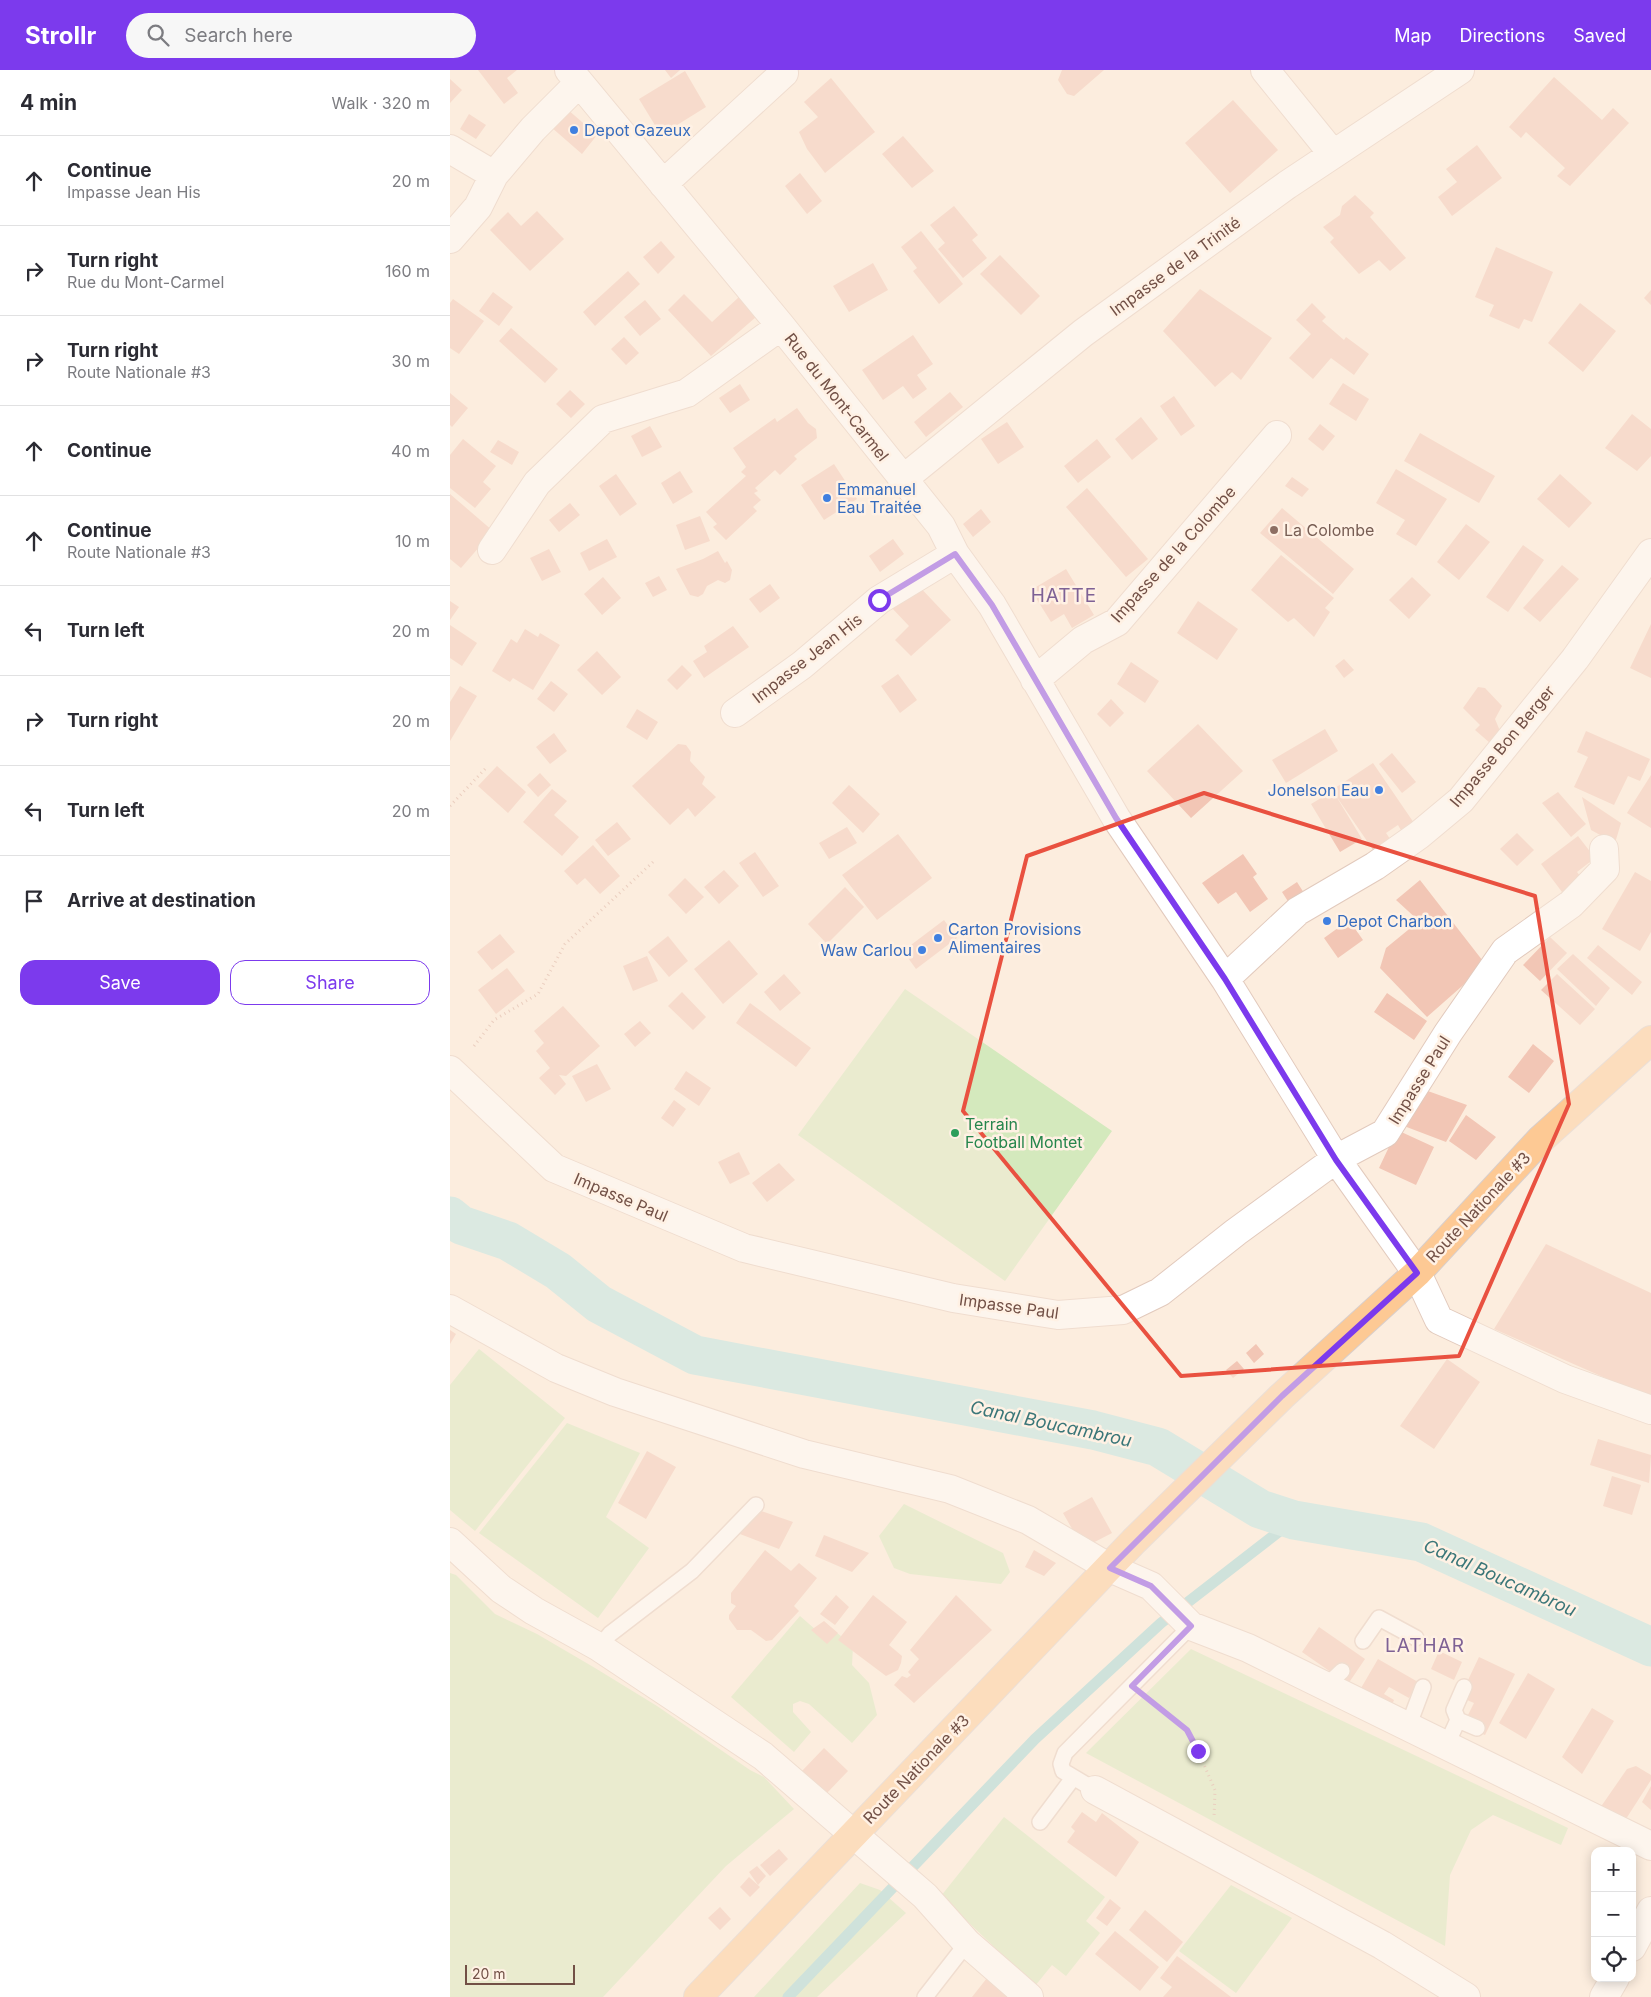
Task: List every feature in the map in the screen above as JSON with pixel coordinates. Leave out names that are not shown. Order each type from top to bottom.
[{"type":"main road","name":"Route Nationale #3","points":[[698,1997],[1134,1542],[1282,1396],[1417,1273],[1540,1140],[1651,1040]]},
{"type":"street","points":[[663,184],[757,99],[784,73],[782,70]]},
{"type":"street","points":[[1265,70],[1333,154]]},
{"type":"street","name":"Impasse de la Trinité","points":[[902,480],[1083,333],[1333,154],[1460,70]]},
{"type":"street","points":[[450,239],[478,207],[494,175],[574,76]]},
{"type":"street","name":"Rue du Mont-Carmel","points":[[574,76],[781,326],[902,480],[941,526],[955,554],[992,605],[1116,818],[1225,979],[1336,1160],[1417,1273],[1439,1320],[1565,1379],[1651,1410]]},
{"type":"street","points":[[450,149],[494,175]]},
{"type":"street","points":[[492,550],[537,483],[603,419],[687,393],[781,326]]},
{"type":"street","name":"Impasse de la Colombe","points":[[1035,680],[1083,640],[1117,622],[1277,435]]},
{"type":"street","name":"Impasse Bon Berger","points":[[1225,979],[1298,911],[1375,866],[1419,835],[1460,800],[1575,659],[1651,552]]},
{"type":"street","name":"Impasse Jean His","points":[[735,713],[802,665],[879,600],[955,554]]},
{"type":"street","name":"Impasse Paul","points":[[451,1073],[554,1168],[744,1248],[953,1298],[1058,1314],[1123,1310],[1160,1292],[1236,1232],[1336,1160],[1385,1133],[1448,1033],[1505,951],[1572,904],[1605,869],[1604,849]]},
{"type":"street","points":[[450,1309],[556,1368],[615,1392],[804,1454],[950,1489],[1028,1520],[1110,1568],[1151,1586],[1191,1626],[1334,1678],[1408,1727],[1651,1846]]},
{"type":"street","points":[[451,1545],[501,1589],[534,1611],[599,1647],[763,1756],[925,1896],[967,1943],[1029,1997]]},
{"type":"street","points":[[1084,1784],[1382,1945],[1466,1997]]},
{"type":"street","points":[[1636,1939],[1651,1911]]},
{"type":"street","points":[[1604,1997],[1612,1982]]},
{"type":"lane","points":[[599,1647],[610,1634],[692,1571],[756,1505]]},
{"type":"lane","points":[[1363,1641],[1379,1618],[1416,1638]]},
{"type":"lane","points":[[1040,1822],[1084,1784],[1063,1771],[1062,1764],[1065,1753],[1191,1626]]},
{"type":"lane","points":[[1464,1687],[1454,1710],[1458,1720],[1477,1728]]},
{"type":"lane","points":[[1408,1727],[1423,1688]]},
{"type":"lane","points":[[1446,1746],[1458,1720]]},
{"type":"lane","points":[[926,1997],[967,1943]]},
{"type":"path","points":[[450,806],[486,768]]},
{"type":"path","points":[[451,1073],[494,1020],[538,994],[565,944],[653,862]]},
{"type":"path","points":[[1132,1686],[1187,1730],[1208,1771],[1215,1790],[1216,1806],[1212,1826],[1202,1848]]},
{"type":"highlighted area","points":[[1204,793],[1535,896],[1569,1104],[1459,1356],[1181,1376],[963,1111],[1027,856]]},
{"type":"green space","name":"Terrain Football Montet","points":[[905,989],[1112,1131],[1005,1281],[798,1135]]},
{"type":"green space","points":[[479,1349],[565,1418],[475,1531],[450,1510],[450,1385]]},
{"type":"green space","points":[[567,1423],[640,1453],[606,1517],[649,1548],[598,1618],[479,1533]]},
{"type":"green space","points":[[904,1504],[1003,1553],[1010,1572],[1001,1584],[910,1574],[894,1568],[879,1536]]},
{"type":"green space","points":[[450,1573],[456,1575],[495,1614],[537,1634],[595,1668],[657,1706],[750,1770],[764,1777],[794,1809],[726,1866],[603,1997],[450,1997]]},
{"type":"green space","points":[[800,1616],[824,1637],[831,1628],[853,1646],[852,1665],[869,1683],[877,1715],[852,1743],[809,1704],[800,1701],[793,1704],[793,1712],[811,1732],[794,1752],[731,1697]]},
{"type":"green space","points":[[1191,1649],[1568,1828],[1561,1845],[1493,1815],[1471,1830],[1450,1875],[1445,1946],[1086,1753]]},
{"type":"green space","points":[[1004,1817],[1105,1897],[1086,1921],[1100,1933],[1066,1976],[1052,1965],[1035,1986],[941,1896]]},
{"type":"green space","points":[[860,1883],[880,1890],[906,1913],[817,1997],[754,1997]]},
{"type":"green space","points":[[1231,1885],[1292,1918],[1236,1993],[1179,1951]]},
{"type":"building","points":[[478,70],[517,70],[507,78],[518,93],[504,104]]},
{"type":"building","points":[[665,70],[680,70],[671,78]]},
{"type":"building","points":[[1062,70],[1104,70],[1074,96],[1067,94],[1058,80]]},
{"type":"building","points":[[685,71],[706,107],[661,135],[639,99]]},
{"type":"building","points":[[1554,77],[1602,120],[1613,108],[1629,123],[1570,186],[1557,176],[1565,168],[1526,132],[1521,138],[1509,127]]},
{"type":"building","points":[[831,78],[875,132],[825,173],[807,149],[799,132],[818,117],[804,102]]},
{"type":"building","points":[[450,79],[462,90],[450,103]]},
{"type":"building","points":[[1233,100],[1278,150],[1230,193],[1185,143]]},
{"type":"building","points":[[567,109],[597,135],[582,154],[551,127]]},
{"type":"building","points":[[469,114],[486,125],[476,139],[460,129]]},
{"type":"building","points":[[903,136],[934,171],[912,188],[882,154]]},
{"type":"building","points":[[1477,145],[1502,178],[1452,216],[1438,197],[1457,182],[1446,169]]},
{"type":"building","points":[[800,173],[822,201],[807,214],[785,186]]},
{"type":"building","points":[[1355,195],[1374,213],[1370,217],[1406,258],[1390,271],[1379,260],[1359,274],[1330,242],[1334,238],[1323,227],[1340,215],[1342,206]]},
{"type":"building","points":[[954,206],[978,235],[972,240],[987,258],[963,278],[938,249],[945,243],[930,225]]},
{"type":"building","points":[[537,211],[564,239],[530,271],[490,230],[508,212],[521,226]]},
{"type":"building","points":[[921,231],[963,284],[939,304],[913,271],[917,268],[901,247]]},
{"type":"building","points":[[661,241],[675,257],[658,274],[643,257]]},
{"type":"building","points":[[1496,247],[1553,272],[1532,322],[1524,319],[1519,329],[1489,316],[1494,305],[1475,297]]},
{"type":"building","points":[[1000,255],[1040,296],[1021,315],[980,274]]},
{"type":"building","points":[[873,263],[888,290],[849,312],[833,286]]},
{"type":"building","points":[[628,271],[640,284],[595,326],[583,312]]},
{"type":"building","points":[[1200,289],[1272,338],[1241,380],[1232,372],[1215,387],[1163,331]]},
{"type":"building","points":[[1651,290],[1651,305],[1644,298]]},
{"type":"building","points":[[493,292],[513,307],[499,326],[479,311]]},
{"type":"building","points":[[684,294],[712,322],[739,297],[756,317],[711,356],[668,310]]},
{"type":"building","points":[[453,299],[484,321],[459,354],[450,348],[450,303]]},
{"type":"building","points":[[645,300],[661,319],[640,336],[624,317]]},
{"type":"building","points":[[1312,303],[1326,317],[1322,321],[1344,340],[1346,337],[1369,354],[1354,375],[1331,358],[1313,379],[1289,358],[1311,334],[1296,320]]},
{"type":"building","points":[[1580,303],[1616,331],[1583,372],[1548,343]]},
{"type":"building","points":[[511,328],[558,369],[545,383],[499,341]]},
{"type":"building","points":[[913,335],[933,364],[917,375],[927,389],[913,399],[903,386],[883,400],[862,370]]},
{"type":"building","points":[[624,337],[639,353],[626,365],[611,349]]},
{"type":"building","points":[[1343,383],[1369,399],[1356,421],[1329,404]]},
{"type":"building","points":[[740,384],[750,400],[730,413],[719,398]]},
{"type":"building","points":[[570,390],[585,404],[571,418],[556,404]]},
{"type":"building","points":[[950,392],[963,407],[926,437],[914,422]]},
{"type":"building","points":[[450,393],[468,408],[452,427],[450,425]]},
{"type":"building","points":[[1174,396],[1195,426],[1181,436],[1160,406]]},
{"type":"building","points":[[797,408],[808,423],[816,429],[817,438],[794,456],[797,459],[780,475],[775,470],[755,488],[758,491],[754,493],[761,500],[753,507],[757,511],[726,540],[713,527],[717,524],[706,512],[746,476],[741,472],[746,467],[733,448],[775,418],[777,422]]},
{"type":"building","points":[[1632,414],[1651,429],[1651,456],[1637,471],[1605,448]]},
{"type":"building","points":[[1141,417],[1158,439],[1132,460],[1115,439]]},
{"type":"building","points":[[1007,422],[1024,447],[998,464],[981,439]]},
{"type":"building","points":[[1320,424],[1335,436],[1323,451],[1308,439]]},
{"type":"building","points":[[650,426],[662,447],[642,457],[631,436]]},
{"type":"building","points":[[1420,433],[1495,476],[1479,503],[1404,461]]},
{"type":"building","points":[[463,439],[496,466],[483,482],[491,489],[475,508],[450,488],[450,455]]},
{"type":"building","points":[[1097,439],[1111,457],[1078,483],[1064,466]]},
{"type":"building","points":[[498,440],[519,452],[512,465],[490,452]]},
{"type":"building","points":[[834,464],[857,499],[824,520],[801,485]]},
{"type":"building","points":[[1396,469],[1447,499],[1416,546],[1396,534],[1405,520],[1376,503]]},
{"type":"building","points":[[680,471],[693,492],[673,504],[661,483]]},
{"type":"building","points":[[616,474],[637,504],[620,516],[599,486]]},
{"type":"building","points":[[1560,474],[1592,503],[1569,528],[1537,499]]},
{"type":"building","points":[[1292,477],[1309,489],[1302,497],[1285,486]]},
{"type":"building","points":[[1087,488],[1148,559],[1126,577],[1066,507]]},
{"type":"building","points":[[450,494],[493,531],[461,568],[450,559]]},
{"type":"building","points":[[570,503],[580,515],[559,532],[549,520]]},
{"type":"building","points":[[1282,508],[1354,569],[1333,594],[1260,533]]},
{"type":"building","points":[[981,509],[991,522],[973,537],[963,524]]},
{"type":"building","points":[[700,516],[710,541],[685,550],[676,525]]},
{"type":"building","points":[[1466,524],[1490,542],[1459,580],[1437,562]]},
{"type":"building","points":[[607,539],[617,557],[589,571],[580,553]]},
{"type":"building","points":[[893,539],[904,554],[880,572],[869,556]]},
{"type":"building","points":[[1523,545],[1544,560],[1508,612],[1486,597]]},
{"type":"building","points":[[549,549],[561,572],[542,581],[530,558]]},
{"type":"building","points":[[718,551],[732,570],[730,580],[725,583],[718,580],[707,586],[703,594],[698,597],[690,595],[676,569]]},
{"type":"building","points":[[1281,555],[1334,598],[1325,608],[1330,612],[1314,637],[1294,618],[1288,622],[1251,590]]},
{"type":"building","points":[[1562,565],[1579,579],[1540,622],[1523,608]]},
{"type":"building","points":[[1066,569],[1094,615],[1072,628],[1064,614],[1051,622],[1031,590]]},
{"type":"building","points":[[659,576],[667,590],[653,597],[645,583]]},
{"type":"building","points":[[603,577],[621,598],[602,615],[584,594]]},
{"type":"building","points":[[1412,577],[1431,595],[1409,619],[1389,600]]},
{"type":"building","points":[[915,582],[951,620],[911,656],[895,640],[909,626],[890,606]]},
{"type":"building","points":[[770,584],[780,598],[760,613],[749,599]]},
{"type":"building","points":[[450,601],[459,607],[450,620]]},
{"type":"building","points":[[1198,601],[1238,629],[1217,660],[1177,633]]},
{"type":"building","points":[[1651,624],[1651,678],[1630,668]]},
{"type":"building","points":[[450,625],[477,643],[462,666],[450,658]]},
{"type":"building","points":[[733,626],[749,647],[704,678],[693,661],[707,652],[704,646]]},
{"type":"building","points":[[525,629],[538,637],[540,633],[560,645],[533,690],[513,678],[510,682],[492,671],[511,639],[517,643]]},
{"type":"building","points":[[597,651],[621,677],[602,695],[577,670]]},
{"type":"building","points":[[1344,659],[1354,670],[1344,678],[1335,666]]},
{"type":"building","points":[[1131,662],[1159,681],[1145,703],[1117,684]]},
{"type":"building","points":[[682,665],[692,675],[677,690],[667,680]]},
{"type":"building","points":[[898,674],[917,700],[900,713],[881,686]]},
{"type":"building","points":[[551,681],[568,694],[554,712],[537,699]]},
{"type":"building","points":[[460,686],[477,696],[450,741],[450,702]]},
{"type":"building","points":[[1478,687],[1485,688],[1502,706],[1495,719],[1500,731],[1490,743],[1475,730],[1480,725],[1463,708]]},
{"type":"building","points":[[1111,699],[1124,713],[1110,727],[1097,714]]},
{"type":"building","points":[[637,709],[658,722],[647,740],[626,727]]},
{"type":"building","points":[[1198,724],[1243,771],[1191,818],[1147,771]]},
{"type":"building","points":[[1325,729],[1338,751],[1286,783],[1272,760]]},
{"type":"building","points":[[1586,731],[1650,759],[1640,781],[1628,776],[1614,805],[1574,787],[1588,757],[1577,752]]},
{"type":"building","points":[[554,733],[567,751],[550,764],[536,747]]},
{"type":"building","points":[[678,744],[686,745],[691,752],[690,761],[705,777],[702,784],[716,797],[695,817],[688,808],[670,825],[632,786]]},
{"type":"building","points":[[1392,753],[1416,782],[1402,793],[1379,764]]},
{"type":"building","points":[[1373,763],[1414,823],[1402,832],[1398,825],[1386,833],[1395,846],[1378,857],[1332,790]]},
{"type":"building","points":[[497,766],[526,792],[508,813],[478,786]]},
{"type":"building","points":[[540,773],[551,785],[538,797],[527,785]]},
{"type":"building","points":[[1651,775],[1651,828],[1627,813]]},
{"type":"building","points":[[849,785],[880,814],[863,833],[832,803]]},
{"type":"building","points":[[552,789],[567,801],[554,815],[579,837],[562,856],[523,822]]},
{"type":"building","points":[[1333,791],[1362,839],[1340,852],[1311,804]]},
{"type":"building","points":[[1558,792],[1586,824],[1571,837],[1542,803]]},
{"type":"building","points":[[1582,797],[1621,823],[1615,843],[1591,830]]},
{"type":"building","points":[[617,822],[631,839],[608,856],[595,840]]},
{"type":"building","points":[[847,827],[857,843],[829,859],[819,843]]},
{"type":"building","points":[[1517,833],[1534,850],[1517,866],[1500,849]]},
{"type":"building","points":[[898,834],[932,878],[877,920],[842,875]]},
{"type":"building","points":[[1578,836],[1595,858],[1577,872],[1587,885],[1568,900],[1541,864]]},
{"type":"building","points":[[593,845],[620,876],[600,894],[585,878],[577,885],[564,871]]},
{"type":"building","points":[[755,852],[779,886],[763,897],[739,863]]},
{"type":"building","points":[[1243,854],[1257,874],[1253,877],[1268,899],[1250,912],[1236,892],[1218,904],[1202,883]]},
{"type":"building","points":[[724,870],[739,886],[719,904],[704,887]]},
{"type":"building","points":[[1635,872],[1651,881],[1651,932],[1640,951],[1602,929]]},
{"type":"building","points":[[685,878],[704,897],[686,914],[668,895]]},
{"type":"building","points":[[1420,880],[1486,965],[1427,1017],[1380,968],[1386,948],[1419,921],[1396,900]]},
{"type":"building","points":[[1297,882],[1304,893],[1289,903],[1282,892]]},
{"type":"building","points":[[845,887],[864,907],[827,944],[808,924]]},
{"type":"building","points":[[944,920],[957,938],[916,969],[903,951]]},
{"type":"building","points":[[1349,920],[1363,940],[1338,958],[1324,938]]},
{"type":"building","points":[[500,934],[515,952],[492,970],[477,952]]},
{"type":"building","points":[[668,936],[688,961],[669,977],[648,952]]},
{"type":"building","points":[[1550,937],[1567,953],[1540,981],[1523,965]]},
{"type":"building","points":[[729,940],[758,974],[723,1004],[694,969]]},
{"type":"building","points":[[1598,945],[1642,982],[1632,995],[1587,958]]},
{"type":"building","points":[[1573,954],[1610,988],[1596,1006],[1557,969]]},
{"type":"building","points":[[647,956],[658,981],[633,991],[623,966]]},
{"type":"building","points":[[507,968],[525,991],[496,1014],[478,990]]},
{"type":"building","points":[[784,974],[801,993],[780,1011],[764,992]]},
{"type":"building","points":[[1557,974],[1595,1009],[1580,1025],[1541,990]]},
{"type":"building","points":[[682,992],[706,1017],[693,1030],[668,1006]]},
{"type":"building","points":[[1387,993],[1427,1021],[1414,1040],[1374,1012]]},
{"type":"building","points":[[750,1003],[811,1048],[796,1067],[736,1023]]},
{"type":"building","points":[[563,1006],[600,1046],[566,1076],[559,1075],[566,1084],[555,1095],[539,1078],[550,1068],[536,1051],[544,1043],[534,1031]]},
{"type":"building","points":[[640,1021],[651,1033],[635,1047],[624,1034]]},
{"type":"building","points":[[1533,1044],[1554,1061],[1529,1093],[1508,1077]]},
{"type":"building","points":[[597,1064],[611,1089],[586,1102],[572,1076]]},
{"type":"building","points":[[686,1071],[711,1088],[699,1106],[674,1089]]},
{"type":"building","points":[[1425,1090],[1467,1105],[1446,1142],[1404,1126]]},
{"type":"building","points":[[674,1100],[686,1109],[673,1127],[661,1118]]},
{"type":"building","points":[[1466,1115],[1496,1137],[1476,1160],[1449,1141]]},
{"type":"building","points":[[1397,1130],[1434,1147],[1416,1185],[1379,1168]]},
{"type":"building","points":[[739,1152],[750,1174],[730,1184],[718,1162]]},
{"type":"building","points":[[779,1163],[795,1180],[767,1202],[752,1183]]},
{"type":"building","points":[[1546,1244],[1651,1293],[1651,1398],[1494,1329]]},
{"type":"building","points":[[450,1330],[456,1334],[450,1344]]},
{"type":"building","points":[[1256,1344],[1264,1354],[1254,1363],[1246,1353]]},
{"type":"building","points":[[1447,1359],[1480,1382],[1434,1449],[1400,1426]]},
{"type":"building","points":[[1237,1361],[1244,1369],[1233,1378],[1226,1370]]},
{"type":"building","points":[[1598,1439],[1651,1455],[1649,1483],[1590,1465]]},
{"type":"building","points":[[647,1451],[676,1467],[646,1519],[618,1503]]},
{"type":"building","points":[[1612,1476],[1641,1485],[1632,1515],[1603,1506]]},
{"type":"building","points":[[1092,1497],[1112,1533],[1083,1548],[1063,1513]]},
{"type":"building","points":[[758,1510],[793,1522],[779,1549],[740,1534]]},
{"type":"building","points":[[824,1535],[869,1553],[852,1572],[815,1556]]},
{"type":"building","points":[[765,1550],[791,1571],[799,1563],[817,1578],[794,1606],[799,1611],[772,1640],[766,1641],[751,1630],[737,1630],[729,1619],[729,1615],[736,1606],[731,1603],[731,1593]]},
{"type":"building","points":[[1034,1550],[1056,1563],[1044,1576],[1025,1567]]},
{"type":"building","points":[[836,1595],[849,1607],[835,1625],[820,1614]]},
{"type":"building","points":[[873,1595],[907,1622],[889,1645],[902,1656],[901,1663],[898,1670],[886,1676],[838,1640]]},
{"type":"building","points":[[956,1595],[992,1630],[914,1703],[894,1685],[902,1676],[907,1678],[911,1675],[908,1672],[919,1659],[910,1650]]},
{"type":"building","points":[[824,1621],[838,1633],[827,1644],[811,1630]]},
{"type":"building","points":[[1319,1627],[1365,1659],[1348,1684],[1302,1652]]},
{"type":"building","points":[[1439,1651],[1462,1662],[1454,1680],[1431,1669]]},
{"type":"building","points":[[1479,1657],[1515,1674],[1485,1735],[1463,1725],[1474,1703],[1460,1697]]},
{"type":"building","points":[[1378,1659],[1418,1682],[1409,1698],[1389,1687],[1384,1694],[1394,1700],[1388,1714],[1357,1695]]},
{"type":"building","points":[[1528,1673],[1555,1689],[1526,1739],[1499,1723]]},
{"type":"building","points":[[1592,1708],[1614,1721],[1582,1774],[1562,1757]]},
{"type":"building","points":[[824,1748],[848,1771],[827,1793],[801,1772]]},
{"type":"building","points":[[1636,1766],[1651,1775],[1651,1780],[1624,1822],[1600,1808],[1627,1769]]},
{"type":"building","points":[[1651,1786],[1651,1810],[1642,1802]]},
{"type":"building","points":[[1082,1812],[1096,1822],[1102,1813],[1139,1842],[1116,1877],[1067,1842],[1075,1831],[1071,1827]]},
{"type":"building","points":[[779,1849],[788,1859],[770,1876],[760,1865]]},
{"type":"building","points":[[757,1866],[766,1876],[758,1885],[749,1872]]},
{"type":"building","points":[[749,1877],[760,1887],[750,1897],[740,1887]]},
{"type":"building","points":[[1110,1899],[1121,1908],[1107,1926],[1096,1918]]},
{"type":"building","points":[[720,1907],[731,1919],[720,1930],[708,1918]]},
{"type":"building","points":[[1145,1910],[1183,1942],[1167,1962],[1129,1930]]},
{"type":"building","points":[[1115,1931],[1159,1967],[1140,1991],[1095,1954]]},
{"type":"building","points":[[1177,1956],[1231,1997],[1163,1997],[1172,1987],[1160,1978]]},
{"type":"building","points":[[991,1973],[1020,1997],[972,1997]]},
{"type":"waterway","name":"Canal Boucambrou","points":[[450,1216],[461,1225],[508,1241],[558,1271],[599,1304],[695,1355],[1093,1430],[1158,1447],[1260,1509],[1294,1520],[1421,1542],[1651,1647]]},
{"type":"waterway","points":[[788,1997],[1035,1739],[1161,1623],[1294,1520]]},
{"type":"place","name":"Depot Gazeux","points":[[574,130]]},
{"type":"place","name":"Emmanuel Eau Traitée","points":[[827,498]]},
{"type":"place","name":"La Colombe","points":[[1274,530]]},
{"type":"place","name":"Jonelson Eau","points":[[1379,790]]},
{"type":"place","name":"Depot Charbon","points":[[1327,921]]},
{"type":"place","name":"Carton Provisions Alimentaires","points":[[938,938]]},
{"type":"place","name":"Waw Carlou","points":[[922,950]]},
{"type":"place","name":"Terrain Football Montet","points":[[955,1133]]},
{"type":"district","name":"HATTE","points":[[1064,595]]},
{"type":"district","name":"LATHAR","points":[[1425,1645]]},
{"type":"route","points":[[879,600],[955,554],[992,605],[1116,818],[1225,979],[1336,1160],[1417,1273],[1282,1396],[1110,1568],[1151,1586],[1191,1626],[1132,1686],[1187,1730],[1198,1751]]}]
